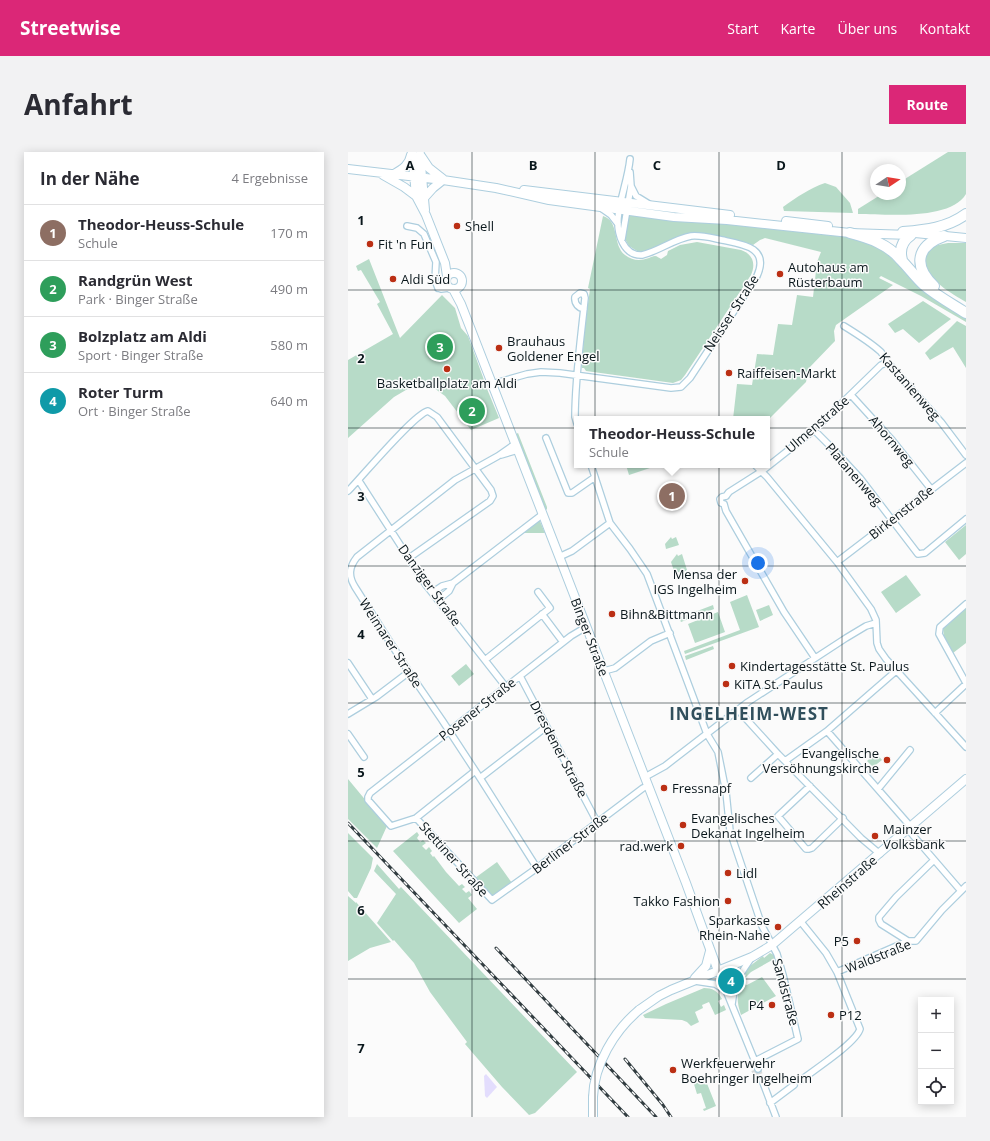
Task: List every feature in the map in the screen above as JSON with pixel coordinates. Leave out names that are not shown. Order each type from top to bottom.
[{"type":"highway","points":[[902,260],[900,252],[901,247],[905,240],[912,234],[951,223],[966,214]]},
{"type":"highway","points":[[850,233],[875,241],[895,254],[902,260],[916,278],[929,289],[966,312]]},
{"type":"highway","points":[[944,236],[930,242],[923,250],[920,260],[922,271],[935,287],[966,307]]},
{"type":"main road","points":[[394,174],[406,166],[416,152]]},
{"type":"main road","points":[[416,152],[417,177],[420,197],[451,283]]},
{"type":"main road","points":[[416,152],[429,168],[443,180]]},
{"type":"main road","points":[[348,169],[443,180],[496,188],[549,200],[598,206],[651,205],[803,223],[966,238]]},
{"type":"main road","points":[[377,173],[420,197]]},
{"type":"main road","points":[[420,197],[443,180]]},
{"type":"main road","points":[[496,188],[535,191],[688,218],[727,220],[850,233],[912,234]]},
{"type":"main road","name":"Binger Straße","points":[[451,283],[461,304],[517,447],[645,777],[718,971]]},
{"type":"main road","name":"Rheinstraße","points":[[718,971],[752,957],[772,946],[880,854],[911,830],[966,779]]},
{"type":"main road","points":[[692,981],[706,966],[710,950]]},
{"type":"main road","points":[[593,1117],[594,1085],[599,1069],[607,1050],[621,1028],[639,1010],[662,994],[718,971]]},
{"type":"street","points":[[618,224],[624,206],[631,186],[630,162],[624,206],[622,241]]},
{"type":"street","points":[[631,186],[636,196],[651,205]]},
{"type":"street","points":[[598,206],[611,215],[618,224],[622,241]]},
{"type":"street","points":[[407,226],[417,228],[424,234],[436,262],[435,280],[438,288],[451,283]]},
{"type":"street","name":"Neisser Straße","points":[[492,384],[527,374],[549,373],[671,388],[681,387],[690,378],[757,276],[760,268],[759,257],[756,251],[750,247],[705,236],[685,238],[640,255],[629,252],[622,241]]},
{"type":"street","points":[[575,416],[577,376],[584,309]]},
{"type":"street","name":"Kastanienweg","points":[[844,326],[870,343],[883,355],[887,363],[925,403],[966,455]]},
{"type":"street","name":"Ulmenstraße","points":[[770,466],[814,430],[881,365],[887,363]]},
{"type":"street","name":"Ahornweg","points":[[851,395],[892,440],[931,489]]},
{"type":"street","points":[[348,491],[417,417],[428,411],[436,417],[493,494],[492,499],[409,558]]},
{"type":"street","name":"Platanenweg","points":[[814,430],[860,478],[915,552],[920,555],[966,519]]},
{"type":"street","points":[[546,438],[568,493],[572,493],[595,477]]},
{"type":"street","name":"Weimarer Straße","points":[[517,447],[455,480],[357,557],[352,563],[349,571],[352,582],[537,868]]},
{"type":"street","name":"Birkenstraße","points":[[837,562],[966,463]]},
{"type":"street","points":[[559,557],[572,551],[610,523],[592,468]]},
{"type":"street","points":[[758,468],[837,562],[870,608],[876,623],[879,649],[896,671],[966,746]]},
{"type":"street","name":"Ulmenstraße","points":[[767,468],[729,492],[726,496],[722,497],[720,499],[721,503],[724,504],[726,511],[784,612],[815,658]]},
{"type":"street","name":"Danziger Straße","points":[[359,480],[438,600],[506,686]]},
{"type":"street","points":[[433,592],[442,586],[453,583],[543,514]]},
{"type":"street","name":"Sandstraße","points":[[610,523],[648,574],[707,734],[717,749],[726,792],[730,831],[762,926],[777,954],[784,975],[798,1039],[755,1061]]},
{"type":"street","points":[[438,600],[449,591],[453,583]]},
{"type":"street","points":[[485,660],[550,608],[538,592]]},
{"type":"street","points":[[935,713],[966,683],[939,634],[940,627],[966,604]]},
{"type":"street","points":[[542,614],[563,642]]},
{"type":"street","points":[[645,777],[665,766],[738,710],[815,658],[866,626],[876,623]]},
{"type":"street","name":"Posener Straße","points":[[416,818],[391,826],[368,800],[368,797],[370,793],[506,686],[563,642],[586,627]]},
{"type":"street","points":[[604,672],[614,668],[651,641],[670,633]]},
{"type":"street","points":[[348,663],[372,699]]},
{"type":"street","points":[[785,761],[827,731],[896,671]]},
{"type":"street","points":[[348,714],[372,699],[409,672]]},
{"type":"street","name":"Dresdener Straße","points":[[520,676],[597,822]]},
{"type":"street","points":[[738,710],[778,754],[843,818],[861,838],[880,854]]},
{"type":"street","points":[[480,778],[546,727]]},
{"type":"street","points":[[827,731],[878,789],[934,860],[961,891]]},
{"type":"street","points":[[348,734],[364,758]]},
{"type":"street","points":[[878,789],[910,750]]},
{"type":"street","points":[[751,778],[778,754]]},
{"type":"street","points":[[416,818],[475,771]]},
{"type":"street","name":"Berliner Straße","points":[[492,900],[643,788],[648,786]]},
{"type":"street","points":[[810,786],[778,816],[806,849],[812,848],[843,818]]},
{"type":"street","name":"Stettiner Straße","points":[[416,818],[492,900]]},
{"type":"street","points":[[908,941],[881,924],[879,920],[880,915],[934,860]]},
{"type":"street","name":"Waldstraße","points":[[837,972],[908,941],[916,941],[942,910],[966,886]]},
{"type":"street","points":[[801,922],[826,953],[837,972],[859,1026],[859,1031],[850,1042],[801,1080]]},
{"type":"street","points":[[732,1004],[734,987],[752,957]]},
{"type":"street","name":"Binger Straße","points":[[718,971],[755,1061],[756,1069]]},
{"type":"street","points":[[692,981],[715,984],[726,991]]},
{"type":"street","points":[[760,1080],[766,1090],[776,1117]]},
{"type":"street","points":[[770,1102],[794,1085]]},
{"type":"green space","points":[[948,152],[966,152],[966,194],[958,203],[946,209],[916,214],[858,214],[858,209],[872,200],[906,200],[906,178]]},
{"type":"green space","points":[[825,183],[836,187],[850,203],[853,213],[784,211],[783,207],[793,200],[809,190]]},
{"type":"green space","points":[[630,215],[855,238],[881,248],[904,270],[966,319],[966,322],[921,296],[881,276],[879,278],[893,285],[836,325],[834,331],[835,341],[809,368],[806,382],[770,418],[770,416],[733,416],[737,384],[752,385],[757,354],[773,355],[778,324],[792,325],[797,295],[813,297],[817,262],[821,252],[765,238],[753,245],[741,241],[681,237],[645,251],[637,251],[629,246],[625,239],[628,217]]},
{"type":"green space","points":[[603,216],[612,223],[621,251],[628,257],[637,260],[643,260],[655,256],[661,259],[667,255],[668,251],[680,245],[697,242],[741,250],[751,257],[753,267],[751,275],[681,380],[673,383],[586,371],[582,368],[584,332],[590,289],[588,288]]},
{"type":"green space","points":[[948,243],[966,243],[966,302],[946,290],[928,271],[926,257],[929,250],[937,245]]},
{"type":"green space","points":[[369,259],[400,338],[442,295],[455,308],[461,328],[468,336],[484,380],[481,382],[482,385],[485,384],[499,418],[471,430],[445,396],[423,380],[394,397],[348,438],[348,360],[393,334],[377,304],[380,302],[361,270],[358,271],[356,266]]},
{"type":"green space","points":[[923,301],[951,319],[919,343],[903,329],[895,333],[888,324]]},
{"type":"green space","points":[[957,321],[966,326],[966,368],[953,347],[930,360],[925,353]]},
{"type":"green space","points":[[518,433],[547,507],[546,510],[539,500],[515,437]]},
{"type":"green space","points":[[627,468],[650,468],[629,475]]},
{"type":"green space","points":[[539,519],[545,533],[523,533],[523,532]]},
{"type":"green space","points":[[966,525],[966,554],[959,560],[945,542]]},
{"type":"green space","points":[[671,537],[672,539],[676,537],[679,545],[666,549],[665,544]]},
{"type":"green space","points":[[677,554],[678,556],[682,554],[687,570],[682,573],[674,571],[671,562]]},
{"type":"green space","points":[[906,575],[921,595],[896,613],[881,592]]},
{"type":"green space","points":[[747,595],[759,627],[685,654],[684,651],[740,630],[730,602]]},
{"type":"green space","points":[[713,605],[714,609],[681,622],[679,618]]},
{"type":"green space","points":[[769,605],[773,615],[760,621],[756,610]]},
{"type":"green space","points":[[966,608],[966,643],[953,653],[944,636],[943,629]]},
{"type":"green space","points":[[718,612],[725,632],[695,643],[688,624]]},
{"type":"green space","points":[[713,646],[714,649],[686,660],[685,656]]},
{"type":"green space","points":[[466,664],[474,674],[459,686],[451,676]]},
{"type":"green space","points":[[876,753],[882,760],[873,767],[867,761]]},
{"type":"green space","points":[[348,779],[387,826],[377,848],[348,819]]},
{"type":"green space","points":[[417,832],[419,835],[417,838],[420,842],[423,840],[426,843],[422,846],[426,850],[429,847],[432,851],[430,853],[446,872],[459,886],[462,884],[465,887],[462,889],[466,893],[469,891],[472,895],[468,898],[477,909],[459,923],[393,851]]},
{"type":"green space","points":[[348,833],[373,858],[371,868],[357,898],[354,898],[348,891]]},
{"type":"green space","points":[[497,862],[512,883],[492,897],[475,878]]},
{"type":"green space","points":[[377,864],[399,889],[401,887],[577,1072],[535,1113],[529,1115],[502,1087],[465,1044],[467,1042],[430,992],[414,963],[377,923],[396,894],[374,871]]},
{"type":"green space","points":[[348,896],[356,902],[391,942],[370,948],[348,961]]},
{"type":"green space","points":[[770,953],[774,955],[785,996],[783,997],[774,959],[751,972],[743,980],[746,975],[744,973],[750,966],[763,956],[764,958]]},
{"type":"green space","points":[[762,977],[776,996],[741,1015],[738,991],[741,983],[747,985]]},
{"type":"green space","points":[[704,988],[712,989],[719,994],[722,999],[718,1001],[721,1007],[724,1005],[726,1010],[715,1015],[709,1002],[702,1005],[703,1008],[695,1012],[699,1022],[691,1026],[682,1020],[645,1018],[643,1015],[666,1004]]},
{"type":"green space","points":[[701,1076],[704,1076],[716,1106],[704,1111],[703,1109],[706,1108],[701,1093],[697,1094],[693,1081]]},
{"type":"shaded area","points":[[486,1074],[497,1087],[487,1098],[485,1096],[484,1076]]},
{"type":"tunnel","points":[[758,1069],[762,1080]]},
{"type":"tunnel","points":[[754,1070],[758,1081]]},
{"type":"railway","points":[[348,823],[628,1117]]},
{"type":"railway","points":[[496,948],[656,1117]]},
{"type":"railway","points":[[625,1059],[671,1117]]},
{"type":"place","name":"Shell","points":[[457,226]]},
{"type":"place","name":"Fit 'n Fun","points":[[370,244]]},
{"type":"place","name":"Autohaus am Rüsterbaum","points":[[780,274]]},
{"type":"place","name":"Aldi Süd","points":[[393,279]]},
{"type":"place","name":"Bolzplatz am Aldi","points":[[440,347]]},
{"type":"place","name":"Brauhaus Goldener Engel","points":[[499,348]]},
{"type":"place","name":"Basketballplatz am Aldi","points":[[447,369]]},
{"type":"place","name":"Raiffeisen-Markt","points":[[729,373]]},
{"type":"place","name":"Randgrün West","points":[[472,411]]},
{"type":"place","name":"Theodor-Heuss-Schule","points":[[672,496]]},
{"type":"place","name":"Mensa der IGS Ingelheim","points":[[745,581]]},
{"type":"place","name":"Bihn&Bittmann","points":[[612,614]]},
{"type":"place","name":"Kindertagesstätte St. Paulus","points":[[732,666]]},
{"type":"place","name":"KiTA St. Paulus","points":[[726,684]]},
{"type":"place","name":"Evangelische Versöhnungskirche","points":[[887,760]]},
{"type":"place","name":"Fressnapf","points":[[664,788]]},
{"type":"place","name":"Evangelisches Dekanat Ingelheim","points":[[683,825]]},
{"type":"place","name":"Mainzer Volksbank","points":[[875,836]]},
{"type":"place","name":"rad.werk","points":[[681,846]]},
{"type":"place","name":"Lidl","points":[[728,873]]},
{"type":"place","name":"Takko Fashion","points":[[728,901]]},
{"type":"place","name":"Sparkasse Rhein-Nahe","points":[[778,927]]},
{"type":"place","name":"P5","points":[[857,941]]},
{"type":"place","name":"Roter Turm","points":[[731,981]]},
{"type":"place","name":"P4","points":[[772,1005]]},
{"type":"place","name":"P12","points":[[831,1015]]},
{"type":"place","name":"Werkfeuerwehr Boehringer Ingelheim","points":[[673,1070]]},
{"type":"district","name":"INGELHEIM-WEST","points":[[749,714]]}]
